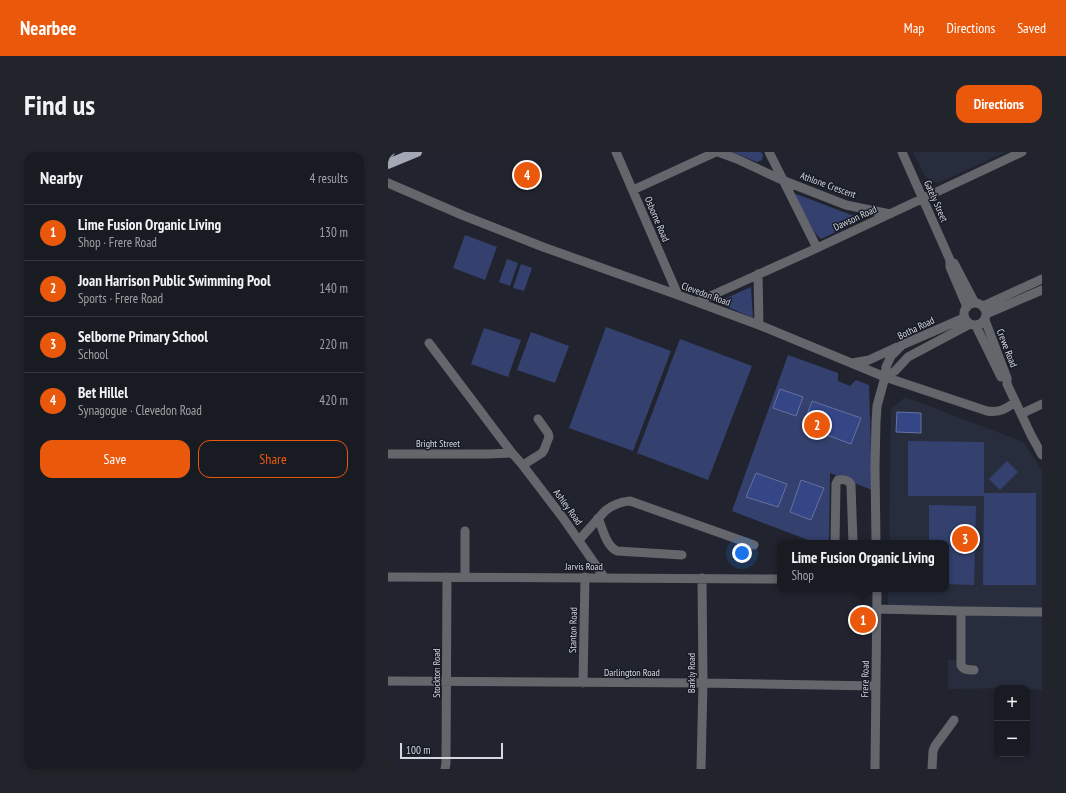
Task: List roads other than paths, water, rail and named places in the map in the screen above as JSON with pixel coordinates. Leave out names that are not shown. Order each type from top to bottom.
[{"type":"main road","points":[[388,164],[417,152]]},
{"type":"street","name":"Osborne Road","points":[[616,152],[678,295]]},
{"type":"street","points":[[633,190],[717,152],[737,159],[782,180]]},
{"type":"street","name":"Athlone Crescent","points":[[769,152],[816,248]]},
{"type":"street","name":"Gately Street","points":[[902,152],[950,260],[950,267],[979,310]]},
{"type":"street","name":"Dawson Road","points":[[697,302],[1022,152]]},
{"type":"street","name":"Athlone Crescent","points":[[782,180],[846,205],[890,214]]},
{"type":"street","name":"Clevedon Road","points":[[388,183],[462,215],[543,247],[759,325],[885,377],[987,412],[1004,410],[1015,402]]},
{"type":"street","points":[[758,274],[759,325]]},
{"type":"street","points":[[979,310],[1042,279]]},
{"type":"street","points":[[979,310],[981,324],[970,322],[965,309],[979,310],[1042,290]]},
{"type":"street","name":"Crewe Road","points":[[979,310],[1007,378],[1007,384],[1042,455]]},
{"type":"street","name":"Crewe Road","points":[[970,322],[1003,381],[1007,384]]},
{"type":"street","name":"Botha Road","points":[[891,369],[891,356],[902,345],[970,322]]},
{"type":"street","name":"Botha Road","points":[[891,369],[908,357],[970,322]]},
{"type":"street","name":"Ashley Road","points":[[429,343],[563,518],[604,577]]},
{"type":"street","points":[[852,363],[869,360],[902,345]]},
{"type":"street","points":[[876,540],[875,428],[877,406],[885,377],[891,369]]},
{"type":"street","points":[[1021,414],[1042,404]]},
{"type":"street","points":[[523,465],[542,453],[549,437],[548,433],[538,419]]},
{"type":"street","points":[[1031,435],[1042,440]]},
{"type":"street","name":"Bright Street","points":[[388,454],[512,453]]},
{"type":"street","points":[[835,540],[836,484],[838,480],[849,482],[851,485],[853,540]]},
{"type":"street","points":[[579,540],[605,511],[620,502],[630,501],[754,545]]},
{"type":"street","points":[[598,518],[609,544],[617,551],[682,555]]},
{"type":"street","points":[[465,531],[465,577]]},
{"type":"street","name":"Jarvis Road","points":[[388,577],[777,579]]},
{"type":"street","name":"Stockton Road","points":[[445,769],[447,577]]},
{"type":"street","name":"Stanton Road","points":[[583,682],[585,577]]},
{"type":"street","name":"Barkly Road","points":[[701,769],[703,683],[702,578]]},
{"type":"street","name":"Frere Road","points":[[875,769],[877,592]]},
{"type":"street","points":[[877,609],[1042,612]]},
{"type":"street","points":[[962,611],[961,665],[965,669],[974,670]]},
{"type":"street","name":"Darlington Road","points":[[388,681],[703,683],[876,686]]},
{"type":"street","points":[[932,769],[933,751],[935,746],[954,720]]},
{"type":"place","name":"Bet Hillel","points":[[527,175]]},
{"type":"place","name":"Joan Harrison Public Swimming Pool","points":[[817,425]]},
{"type":"place","name":"Selborne Primary School","points":[[965,539]]},
{"type":"place","name":"Lime Fusion Organic Living","points":[[863,620]]}]
